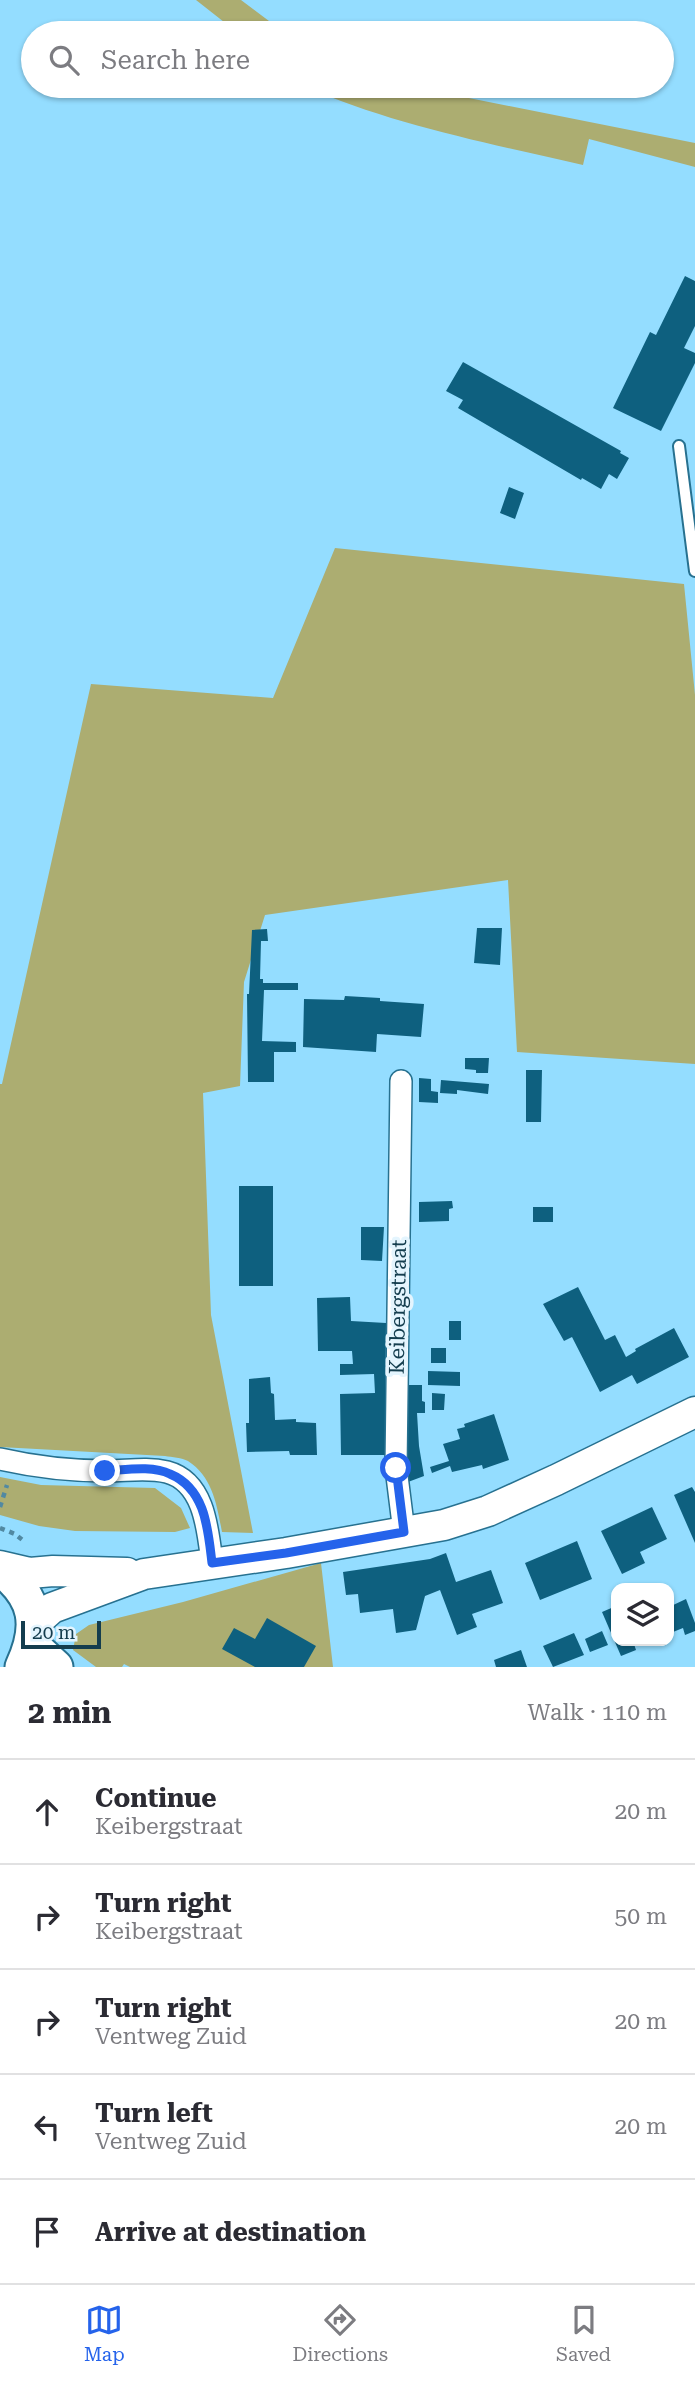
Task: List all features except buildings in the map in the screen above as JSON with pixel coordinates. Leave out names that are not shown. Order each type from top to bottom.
[{"type":"main road","points":[[0,1567],[15,1580],[28,1600],[36,1651]]},
{"type":"street","name":"Keibergstraat","points":[[401,1081],[396,1468],[404,1532]]},
{"type":"street","points":[[0,1567],[30,1573],[53,1571],[144,1574],[286,1553],[444,1525],[488,1511],[695,1412]]},
{"type":"street","points":[[0,1459],[61,1469],[146,1470],[169,1473],[185,1483],[197,1497],[206,1516],[212,1563]]},
{"type":"street","points":[[36,1651],[52,1608],[144,1574]]},
{"type":"lane","points":[[679,446],[695,571]]},
{"type":"path","points":[[0,1528],[15,1534],[36,1550]]},
{"type":"green space","points":[[196,0],[241,0],[269,21],[223,21]]},
{"type":"green space","points":[[334,98],[469,98],[695,143],[695,167],[589,139],[583,165],[406,122]]},
{"type":"green space","points":[[335,548],[684,584],[695,695],[695,1064],[517,1052],[508,880],[265,915],[244,982],[240,1086],[203,1093],[211,1315],[253,1533],[222,1532],[216,1502],[208,1484],[203,1475],[186,1460],[165,1456],[0,1447],[0,1084],[91,684],[273,698]]},
{"type":"green space","points":[[0,1477],[41,1485],[155,1488],[181,1508],[190,1528],[175,1532],[75,1531],[39,1526],[0,1515]]},
{"type":"green space","points":[[321,1563],[333,1667],[130,1667],[124,1664],[122,1667],[96,1667],[73,1650],[76,1634],[89,1625]]},
{"type":"route","points":[[105,1471],[146,1470],[169,1473],[185,1483],[197,1497],[206,1516],[212,1563],[404,1532],[396,1468]]}]
